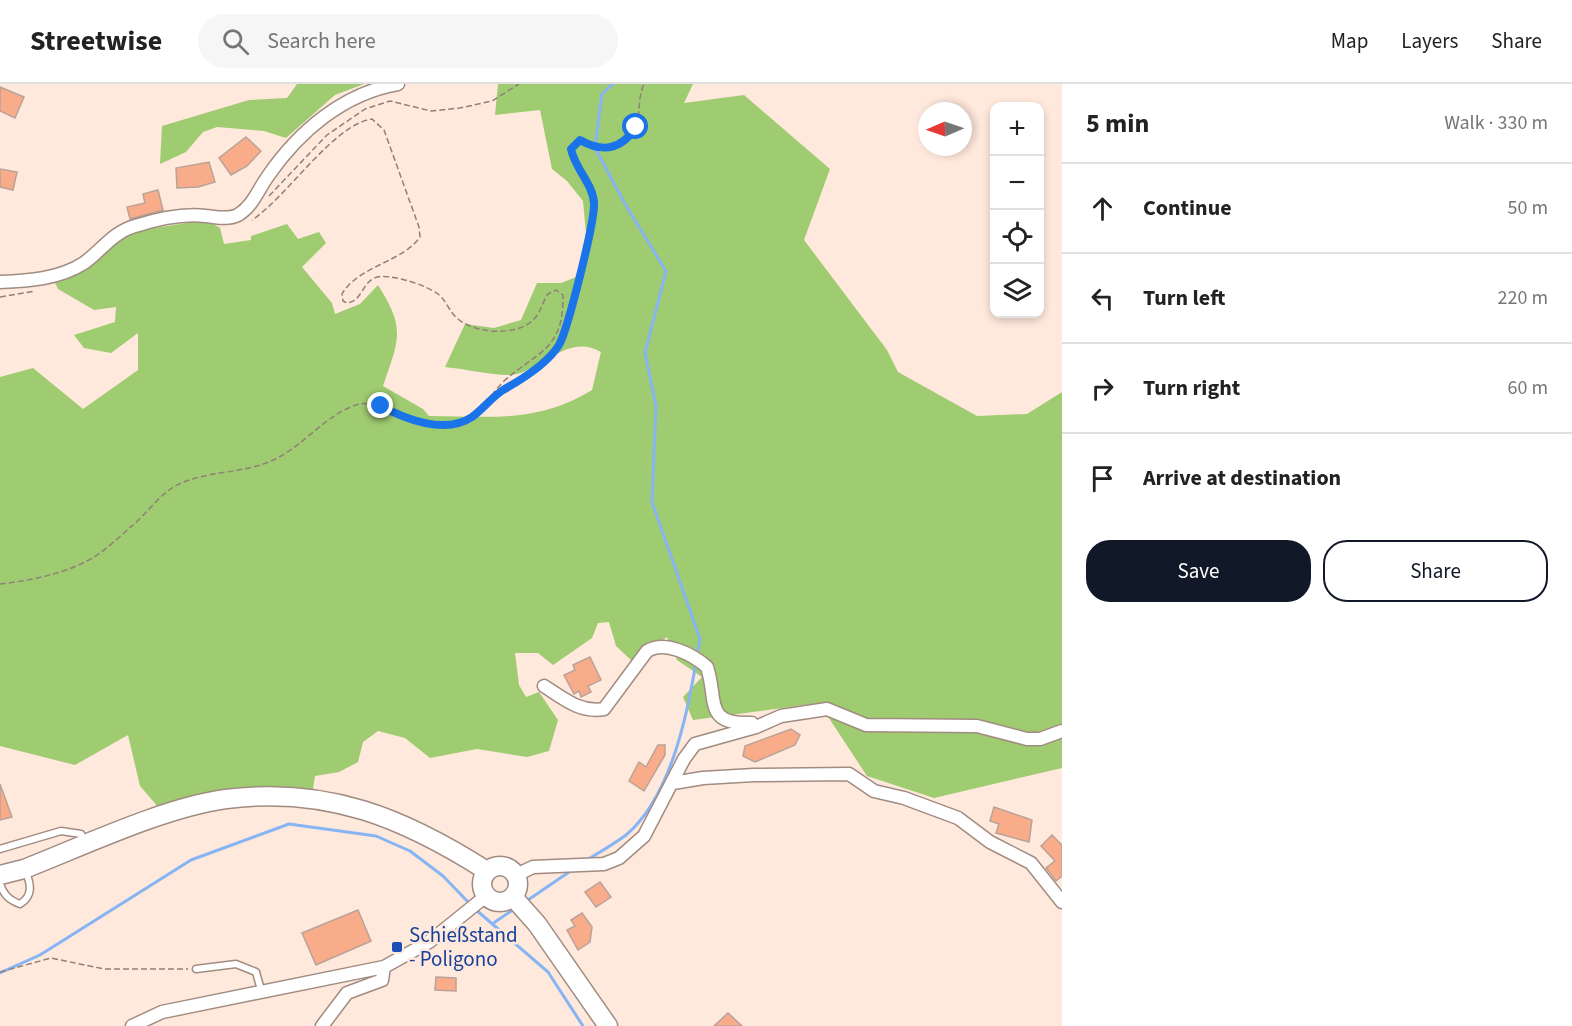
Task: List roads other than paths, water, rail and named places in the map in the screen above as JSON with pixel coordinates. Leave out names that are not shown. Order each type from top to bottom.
[{"type":"main road","points":[[1,888],[24,869],[190,807],[226,799],[304,799],[375,813],[413,828],[487,871],[502,866],[516,875],[518,903],[608,1026]]},
{"type":"main road","points":[[487,871],[481,899],[518,903]]},
{"type":"street","points":[[0,282],[56,276],[71,270],[85,262],[118,233],[133,226],[192,214],[226,218],[236,216],[250,206],[284,155],[313,126],[355,95],[398,84]]},
{"type":"street","points":[[544,686],[576,707],[594,711],[604,709],[610,704],[647,651],[656,645],[665,645],[707,667],[711,677],[711,698],[723,720],[733,724],[752,723],[756,728]]},
{"type":"street","points":[[516,875],[533,867],[604,864],[628,852],[644,836],[684,759],[695,744],[756,728],[781,716],[827,709],[854,722],[877,726],[944,724],[976,726],[1027,739],[1040,739],[1062,731]]},
{"type":"street","points":[[673,783],[703,778],[754,775],[849,774],[874,791],[904,798],[958,818],[990,842],[1031,862],[1062,902]]},
{"type":"street","points":[[132,1026],[162,1012],[261,990],[384,967],[429,942],[481,899]]},
{"type":"street","points":[[322,1026],[347,993],[381,980],[384,967]]},
{"type":"lane","points":[[0,849],[61,831],[81,834],[87,845]]},
{"type":"lane","points":[[0,884],[10,901],[20,904],[28,899],[31,892],[24,869]]},
{"type":"lane","points":[[196,969],[236,964],[256,972],[261,990]]},
{"type":"waterway","points":[[613,84],[602,94],[595,148],[625,204],[666,271],[645,353],[656,406],[652,502],[700,639],[697,655]]},
{"type":"waterway","points":[[587,860],[626,835],[654,800],[674,755],[696,662]]},
{"type":"waterway","points":[[0,973],[40,955],[191,860],[289,824],[376,836],[410,851],[443,876],[470,904]]},
{"type":"waterway","points":[[525,902],[572,870]]},
{"type":"waterway","points":[[475,909],[548,972],[583,1026]]},
{"type":"waterway","points":[[492,924],[514,909]]},
{"type":"place","name":"Schießstand - Poligono","points":[[397,947]]}]
